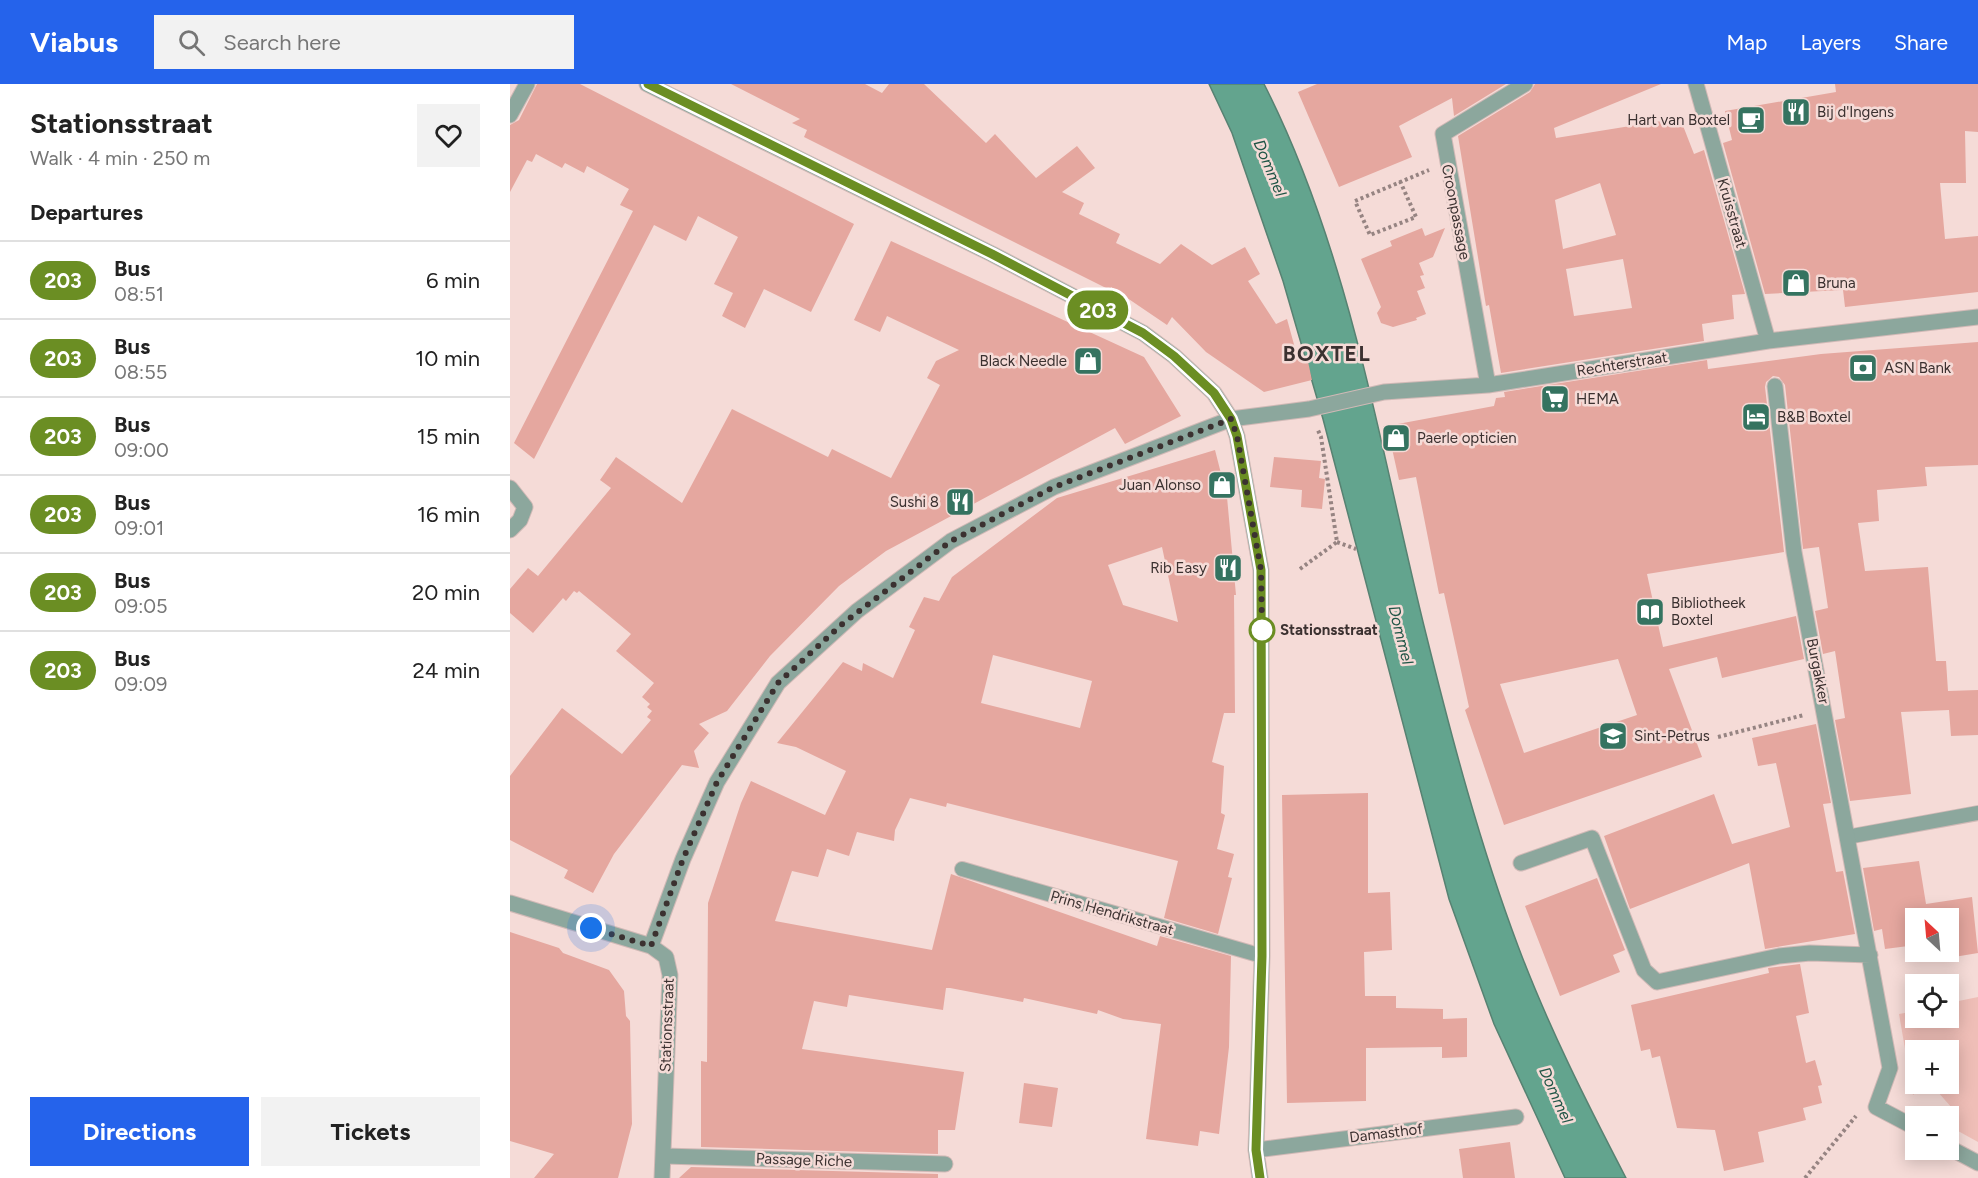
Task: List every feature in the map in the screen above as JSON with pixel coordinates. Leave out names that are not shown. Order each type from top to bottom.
[{"type":"street","points":[[510,115],[527,84]]},
{"type":"street","points":[[647,84],[992,254],[1143,333],[1174,356],[1214,393],[1231,419],[1237,436],[1261,570],[1262,956],[1256,1150],[1260,1178]]},
{"type":"street","name":"Croonpassage","points":[[1488,385],[1443,134],[1526,84]]},
{"type":"street","name":"Kruisstraat","points":[[1696,84],[1768,341]]},
{"type":"street","name":"Rechterstraat","points":[[1231,419],[1309,409],[1384,392],[1488,385],[1768,341],[1978,317]]},
{"type":"street","name":"Burgakker","points":[[1775,386],[1794,552],[1890,1068],[1876,1107]]},
{"type":"street","points":[[510,903],[651,946],[683,859],[717,782],[778,683],[857,611],[951,541],[1054,487],[1231,419]]},
{"type":"street","points":[[510,488],[518,494],[525,507],[520,520],[510,530]]},
{"type":"street","points":[[1521,864],[1592,838],[1644,970],[1657,982],[1779,956],[1810,953],[1870,955]]},
{"type":"street","name":"Stationsstraat","points":[[651,946],[666,957],[670,975],[662,1178]]},
{"type":"street","points":[[1876,1107],[1905,1122]]},
{"type":"street","name":"Damasthof","points":[[1256,1150],[1516,1117]]},
{"type":"street","points":[[1959,1153],[1978,1163]]},
{"type":"street","name":"Passage Riche","points":[[663,1156],[945,1164]]},
{"type":"lane","points":[[1847,837],[1978,813]]},
{"type":"lane","name":"Prins Hendrikstraat","points":[[962,869],[1262,956]]},
{"type":"path","points":[[1400,181],[1416,218],[1370,236],[1355,201],[1400,181],[1447,164]]},
{"type":"path","points":[[1309,409],[1321,437],[1337,542]]},
{"type":"path","points":[[1337,542],[1356,549]]},
{"type":"path","points":[[1300,569],[1337,542]]},
{"type":"path","points":[[1718,737],[1825,710]]},
{"type":"path","points":[[1805,1178],[1855,1117],[1864,1110],[1876,1107]]},
{"type":"shaded area","points":[[1978,997],[1978,1142],[1959,1132],[1959,1106],[1950,1106],[1940,1094],[1959,1094],[1959,1040],[1905,1040],[1905,1049],[1899,1014],[1905,1013],[1905,1028],[1959,1028],[1959,1001]]},
{"type":"water","name":"Dommel","points":[[1209,84],[1264,84],[1294,149],[1320,216],[1360,354],[1436,673],[1467,792],[1491,869],[1518,946],[1555,1035],[1626,1178],[1565,1178],[1494,1024],[1449,899],[1323,419],[1283,281],[1232,133]]},
{"type":"building","points":[[537,84],[580,84],[854,224],[811,312],[764,289],[745,328],[722,316],[733,293],[714,284],[738,237],[698,216],[686,241],[654,225],[534,459],[514,443],[633,211],[620,205],[629,189],[587,166],[584,173],[565,163],[562,168],[536,154],[532,162],[527,160],[510,192],[510,125],[519,120]]},
{"type":"building","points":[[731,84],[865,84],[882,93],[889,84],[924,84],[986,143],[995,134],[1036,178],[1077,146],[1095,168],[1062,192],[1084,203],[1079,214],[1120,234],[1116,243],[1160,264],[1181,244],[1212,265],[1245,247],[1260,274],[1248,281],[1276,324],[1287,319],[1298,359],[1307,357],[1312,380],[1264,392],[1206,352],[1172,317],[1167,325],[1111,287],[1110,290],[804,137],[807,130],[792,123],[800,119]]},
{"type":"building","points":[[1317,84],[1506,84],[1454,116],[1452,98],[1399,126],[1412,157],[1339,187],[1298,92]]},
{"type":"building","points":[[1535,84],[1661,84],[1554,128],[1556,138],[1680,118],[1694,154],[1704,150],[1745,294],[1732,295],[1734,319],[1702,324],[1704,341],[1501,373],[1489,305],[1486,306],[1458,136],[1530,92]],"holes":[[[1600,183],[1616,235],[1563,249],[1555,200]],[[1623,259],[1632,308],[1574,316],[1566,269]]]},
{"type":"building","points":[[1835,84],[1978,84],[1978,132],[1965,131],[1966,183],[1940,183],[1945,239],[1978,236],[1978,292],[1845,307],[1843,290],[1765,294],[1723,143],[1732,140],[1725,111],[1836,92]]},
{"type":"building","points":[[1422,228],[1425,236],[1445,228],[1433,257],[1419,263],[1424,275],[1420,276],[1425,288],[1417,291],[1426,314],[1416,318],[1417,320],[1393,327],[1381,323],[1377,313],[1381,307],[1361,259],[1392,246],[1390,241]]},
{"type":"building","points":[[891,241],[1144,357],[1181,416],[1125,444],[1115,428],[886,551],[839,586],[770,656],[727,711],[699,724],[709,733],[694,751],[699,768],[682,765],[614,854],[593,893],[564,878],[568,870],[510,840],[510,776],[562,708],[622,754],[651,720],[647,717],[652,711],[647,707],[650,704],[642,697],[654,683],[616,651],[631,634],[579,591],[577,593],[574,591],[566,601],[563,598],[533,633],[510,613],[510,589],[528,568],[538,576],[611,488],[600,480],[616,457],[682,503],[732,409],[828,457],[832,449],[891,478],[940,385],[927,378],[936,361],[959,350],[887,316],[880,332],[854,320]]},
{"type":"building","points":[[1978,342],[1978,465],[1925,467],[1927,486],[1877,490],[1879,521],[1858,523],[1865,571],[1928,567],[1936,661],[1946,661],[1948,691],[1978,690],[1978,735],[1951,736],[1949,710],[1901,712],[1911,794],[1850,801],[1835,720],[1845,718],[1835,651],[1823,654],[1815,611],[1828,608],[1819,547],[1803,549],[1785,385],[1779,377],[1773,376],[1766,382],[1765,387],[1784,552],[1647,574],[1663,647],[1796,616],[1804,659],[1722,678],[1717,657],[1669,669],[1702,757],[1504,825],[1465,710],[1469,707],[1444,593],[1439,594],[1416,477],[1399,480],[1387,426],[1494,406],[1496,398],[1505,397],[1504,392],[1707,360],[1708,369],[1821,354]],"holes":[[[1618,659],[1637,715],[1524,753],[1500,684]]]},
{"type":"building","points":[[1215,450],[1227,497],[1236,595],[1234,595],[1235,713],[1224,713],[1212,762],[1224,766],[1221,813],[1225,815],[1217,849],[1234,854],[1228,877],[1232,878],[1218,934],[1164,918],[1178,861],[947,803],[946,807],[910,798],[895,830],[894,841],[857,832],[849,856],[827,849],[818,877],[792,871],[775,921],[932,950],[951,874],[1157,946],[1160,936],[1231,956],[1229,1047],[1219,1134],[1200,1131],[1198,1146],[1146,1139],[1161,1024],[1123,1019],[1098,1010],[1097,1014],[1024,998],[1023,1002],[946,988],[943,1010],[849,995],[847,1007],[814,1001],[802,1049],[964,1072],[955,1130],[938,1130],[938,1154],[701,1147],[701,1061],[707,1062],[708,903],[741,803],[751,781],[825,815],[846,771],[796,747],[777,743],[843,662],[862,671],[863,663],[893,678],[915,630],[909,627],[924,597],[939,601],[952,577],[1057,498]],"holes":[[[1162,547],[1178,622],[1123,605],[1108,565]],[[993,655],[1092,681],[1080,728],[981,703]]]},
{"type":"building","points":[[1274,457],[1321,461],[1319,478],[1325,479],[1322,509],[1301,507],[1302,490],[1270,487]]},
{"type":"building","points":[[1816,724],[1831,803],[1823,804],[1836,872],[1843,871],[1855,934],[1765,949],[1749,863],[1630,909],[1604,836],[1714,794],[1732,844],[1790,827],[1776,763],[1758,766],[1752,738]]},
{"type":"building","points":[[1368,793],[1368,893],[1390,892],[1392,950],[1364,952],[1365,996],[1396,996],[1396,1008],[1443,1009],[1443,1019],[1467,1018],[1467,1057],[1442,1058],[1442,1047],[1366,1048],[1366,1101],[1287,1103],[1282,795]]},
{"type":"building","points":[[1919,861],[1926,904],[1972,897],[1978,953],[1959,956],[1959,908],[1905,908],[1905,946],[1885,949],[1882,929],[1874,931],[1863,868]]},
{"type":"building","points":[[1597,878],[1625,950],[1613,955],[1620,972],[1560,996],[1525,906]]},
{"type":"building","points":[[510,932],[559,948],[563,953],[609,970],[624,991],[626,1016],[630,1021],[632,1124],[618,1178],[534,1178],[554,1154],[510,1141]]},
{"type":"building","points":[[1800,964],[1809,1013],[1796,1016],[1806,1063],[1815,1060],[1822,1085],[1818,1086],[1822,1103],[1803,1108],[1806,1120],[1758,1132],[1764,1162],[1724,1171],[1715,1130],[1677,1128],[1660,1056],[1652,1058],[1650,1049],[1641,1051],[1631,1005],[1769,973],[1768,968]]},
{"type":"building","points":[[1024,1083],[1058,1088],[1052,1127],[1019,1123]]},
{"type":"building","points":[[1510,1142],[1515,1178],[1463,1178],[1459,1149]]},
{"type":"building","points":[[691,1167],[938,1174],[938,1178],[679,1178]]},
{"type":"bus line","name":"203","points":[[648,84],[992,254],[1143,333],[1174,356],[1214,393],[1231,419],[1237,436],[1261,570],[1262,956],[1256,1150],[1260,1178]]},
{"type":"place","name":"Bij d'Ingens","points":[[1796,112]]},
{"type":"place","name":"Hart van Boxtel","points":[[1751,120]]},
{"type":"place","name":"Bruna","points":[[1796,283]]},
{"type":"place","name":"Black Needle","points":[[1088,361]]},
{"type":"place","name":"ASN Bank","points":[[1863,368]]},
{"type":"place","name":"HEMA","points":[[1555,399]]},
{"type":"place","name":"B&B Boxtel","points":[[1756,417]]},
{"type":"place","name":"Paerle opticien","points":[[1396,438]]},
{"type":"place","name":"Juan Alonso","points":[[1222,485]]},
{"type":"place","name":"Sushi 8","points":[[960,502]]},
{"type":"place","name":"Rib Easy","points":[[1228,568]]},
{"type":"place","name":"Bibliotheek Boxtel","points":[[1650,612]]},
{"type":"place","name":"Stationsstraat","points":[[1262,630]]},
{"type":"place","name":"Sint-Petrus","points":[[1613,736]]},
{"type":"district","name":"BOXTEL","points":[[1327,353]]},
{"type":"route","points":[[591,928],[651,946],[683,859],[717,782],[778,683],[857,611],[951,541],[1054,487],[1231,419],[1237,436],[1261,570],[1262,630]]}]
